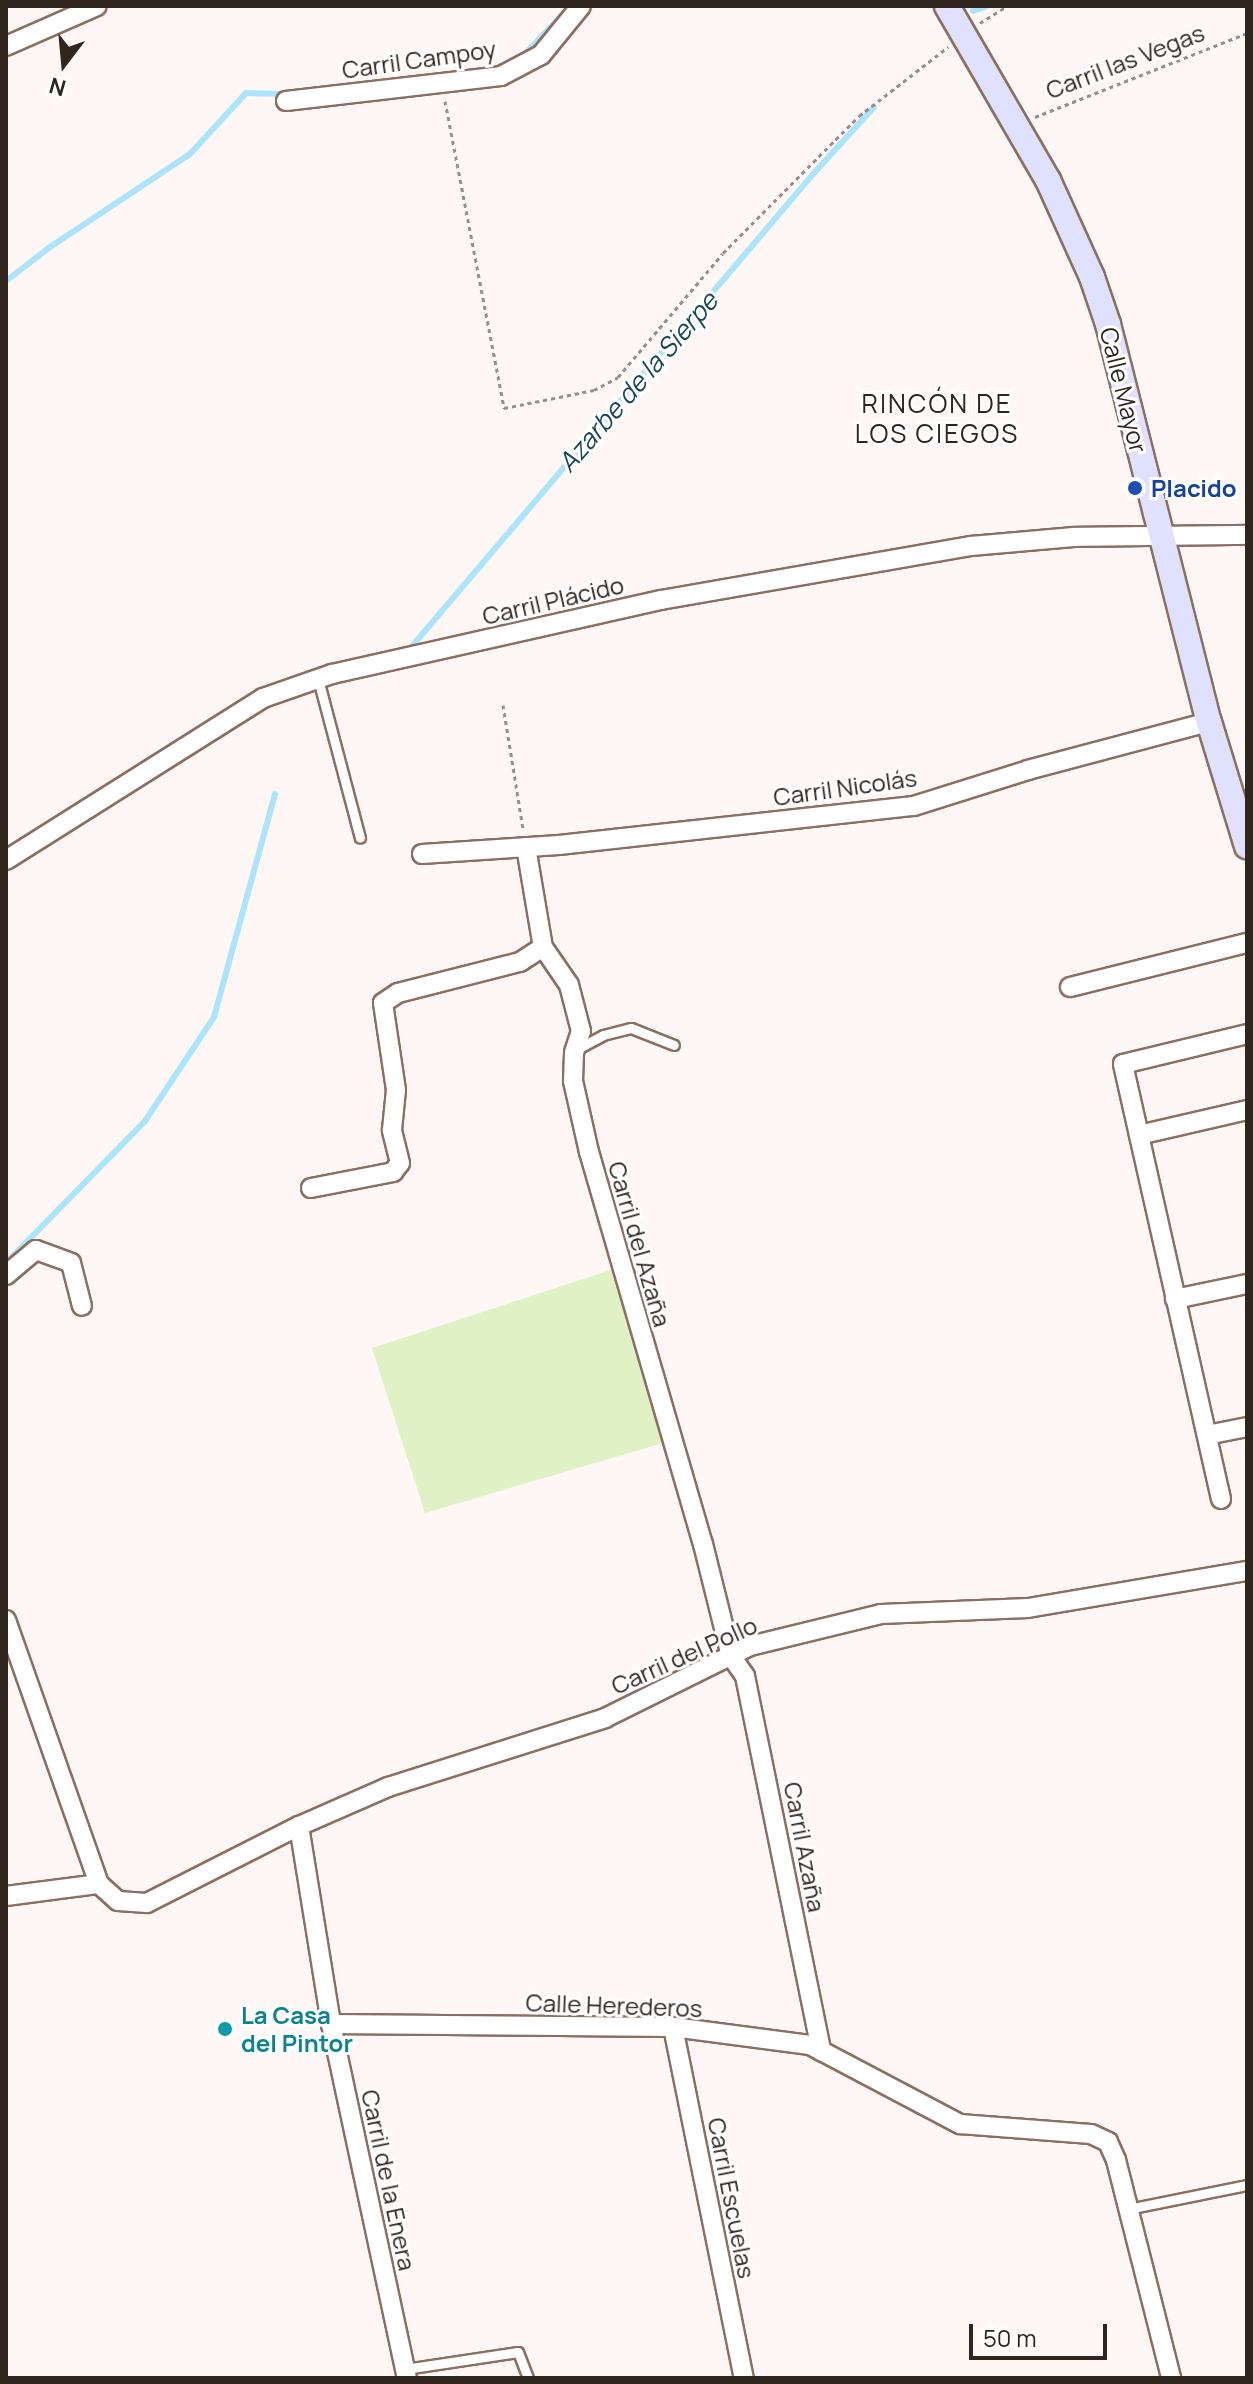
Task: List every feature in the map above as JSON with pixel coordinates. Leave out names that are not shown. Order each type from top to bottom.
[{"type":"main road","name":"Calle Mayor","points":[[947,6],[1065,212],[1101,300],[1209,722],[1247,846]]},
{"type":"street","points":[[6,46],[97,6]]},
{"type":"street","name":"Carril Campoy","points":[[286,101],[501,76],[541,55],[581,6]]},
{"type":"street","name":"Carril Plácido","points":[[6,860],[263,698],[318,679],[661,600],[971,546],[1074,537],[1247,535]]},
{"type":"street","name":"Carril Nicolás","points":[[422,854],[526,847],[914,806],[1028,770],[1209,722]]},
{"type":"street","name":"Carril del Azaña","points":[[526,847],[543,947],[569,985],[581,1031],[574,1053],[573,1081],[589,1152],[703,1544],[731,1656]]},
{"type":"street","points":[[1070,987],[1247,943]]},
{"type":"street","points":[[311,1188],[393,1172],[400,1163],[392,1130],[396,1090],[383,1003],[398,993],[520,962],[543,947]]},
{"type":"street","points":[[1221,1499],[1123,1064],[1247,1034]]},
{"type":"street","points":[[1139,1135],[1247,1110]]},
{"type":"street","points":[[6,1275],[36,1250],[71,1263],[82,1306]]},
{"type":"street","points":[[1175,1299],[1247,1284]]},
{"type":"street","points":[[1207,1435],[1247,1427]]},
{"type":"street","name":"Carril del Pollo","points":[[299,1826],[388,1787],[605,1718],[750,1646],[881,1614],[1028,1608],[1247,1571]]},
{"type":"street","points":[[6,1620],[99,1884],[118,1901],[147,1903],[299,1826]]},
{"type":"street","name":"Carril Azaña","points":[[731,1656],[745,1676],[821,2051]]},
{"type":"street","name":"Carril de la Enera","points":[[299,1826],[331,2024],[406,2374]]},
{"type":"street","points":[[6,1896],[99,1884]]},
{"type":"street","name":"Calle Herederos","points":[[331,2024],[673,2027],[810,2045],[960,2124],[1076,2130],[1108,2142],[1116,2160],[1171,2378]]},
{"type":"street","name":"Carril Escuelas","points":[[673,2027],[744,2378]]},
{"type":"lane","points":[[318,679],[360,838]]},
{"type":"lane","points":[[574,1053],[603,1035],[631,1028],[674,1045]]},
{"type":"lane","points":[[1128,2209],[1247,2185]]},
{"type":"lane","points":[[406,2374],[518,2352],[528,2378]]},
{"type":"path","points":[[442,82],[504,408],[594,390],[618,377],[723,253],[859,116],[964,34],[1007,6]]},
{"type":"path","name":"Carril las Vegas","points":[[1017,125],[1247,33]]},
{"type":"path","points":[[503,705],[526,847]]},
{"type":"green space","points":[[614,1269],[663,1443],[425,1513],[372,1348]]},
{"type":"waterway","name":"Azarbe de la Sierpe","points":[[973,11],[987,6]]},
{"type":"waterway","points":[[520,59],[568,9]]},
{"type":"waterway","points":[[6,281],[50,247],[190,154],[246,93],[287,94]]},
{"type":"waterway","name":"Azarbe de la Sierpe","points":[[408,651],[814,173],[874,107]]},
{"type":"waterway","name":"Azarbe de la Sierpe","points":[[6,1263],[145,1121],[214,1017],[275,794]]},
{"type":"place","name":"Placido","points":[[1135,488]]},
{"type":"place","name":"La Casa del Pintor","points":[[225,2029]]},
{"type":"district","name":"RINCÓN DE LOS CIEGOS","points":[[937,419]]}]
